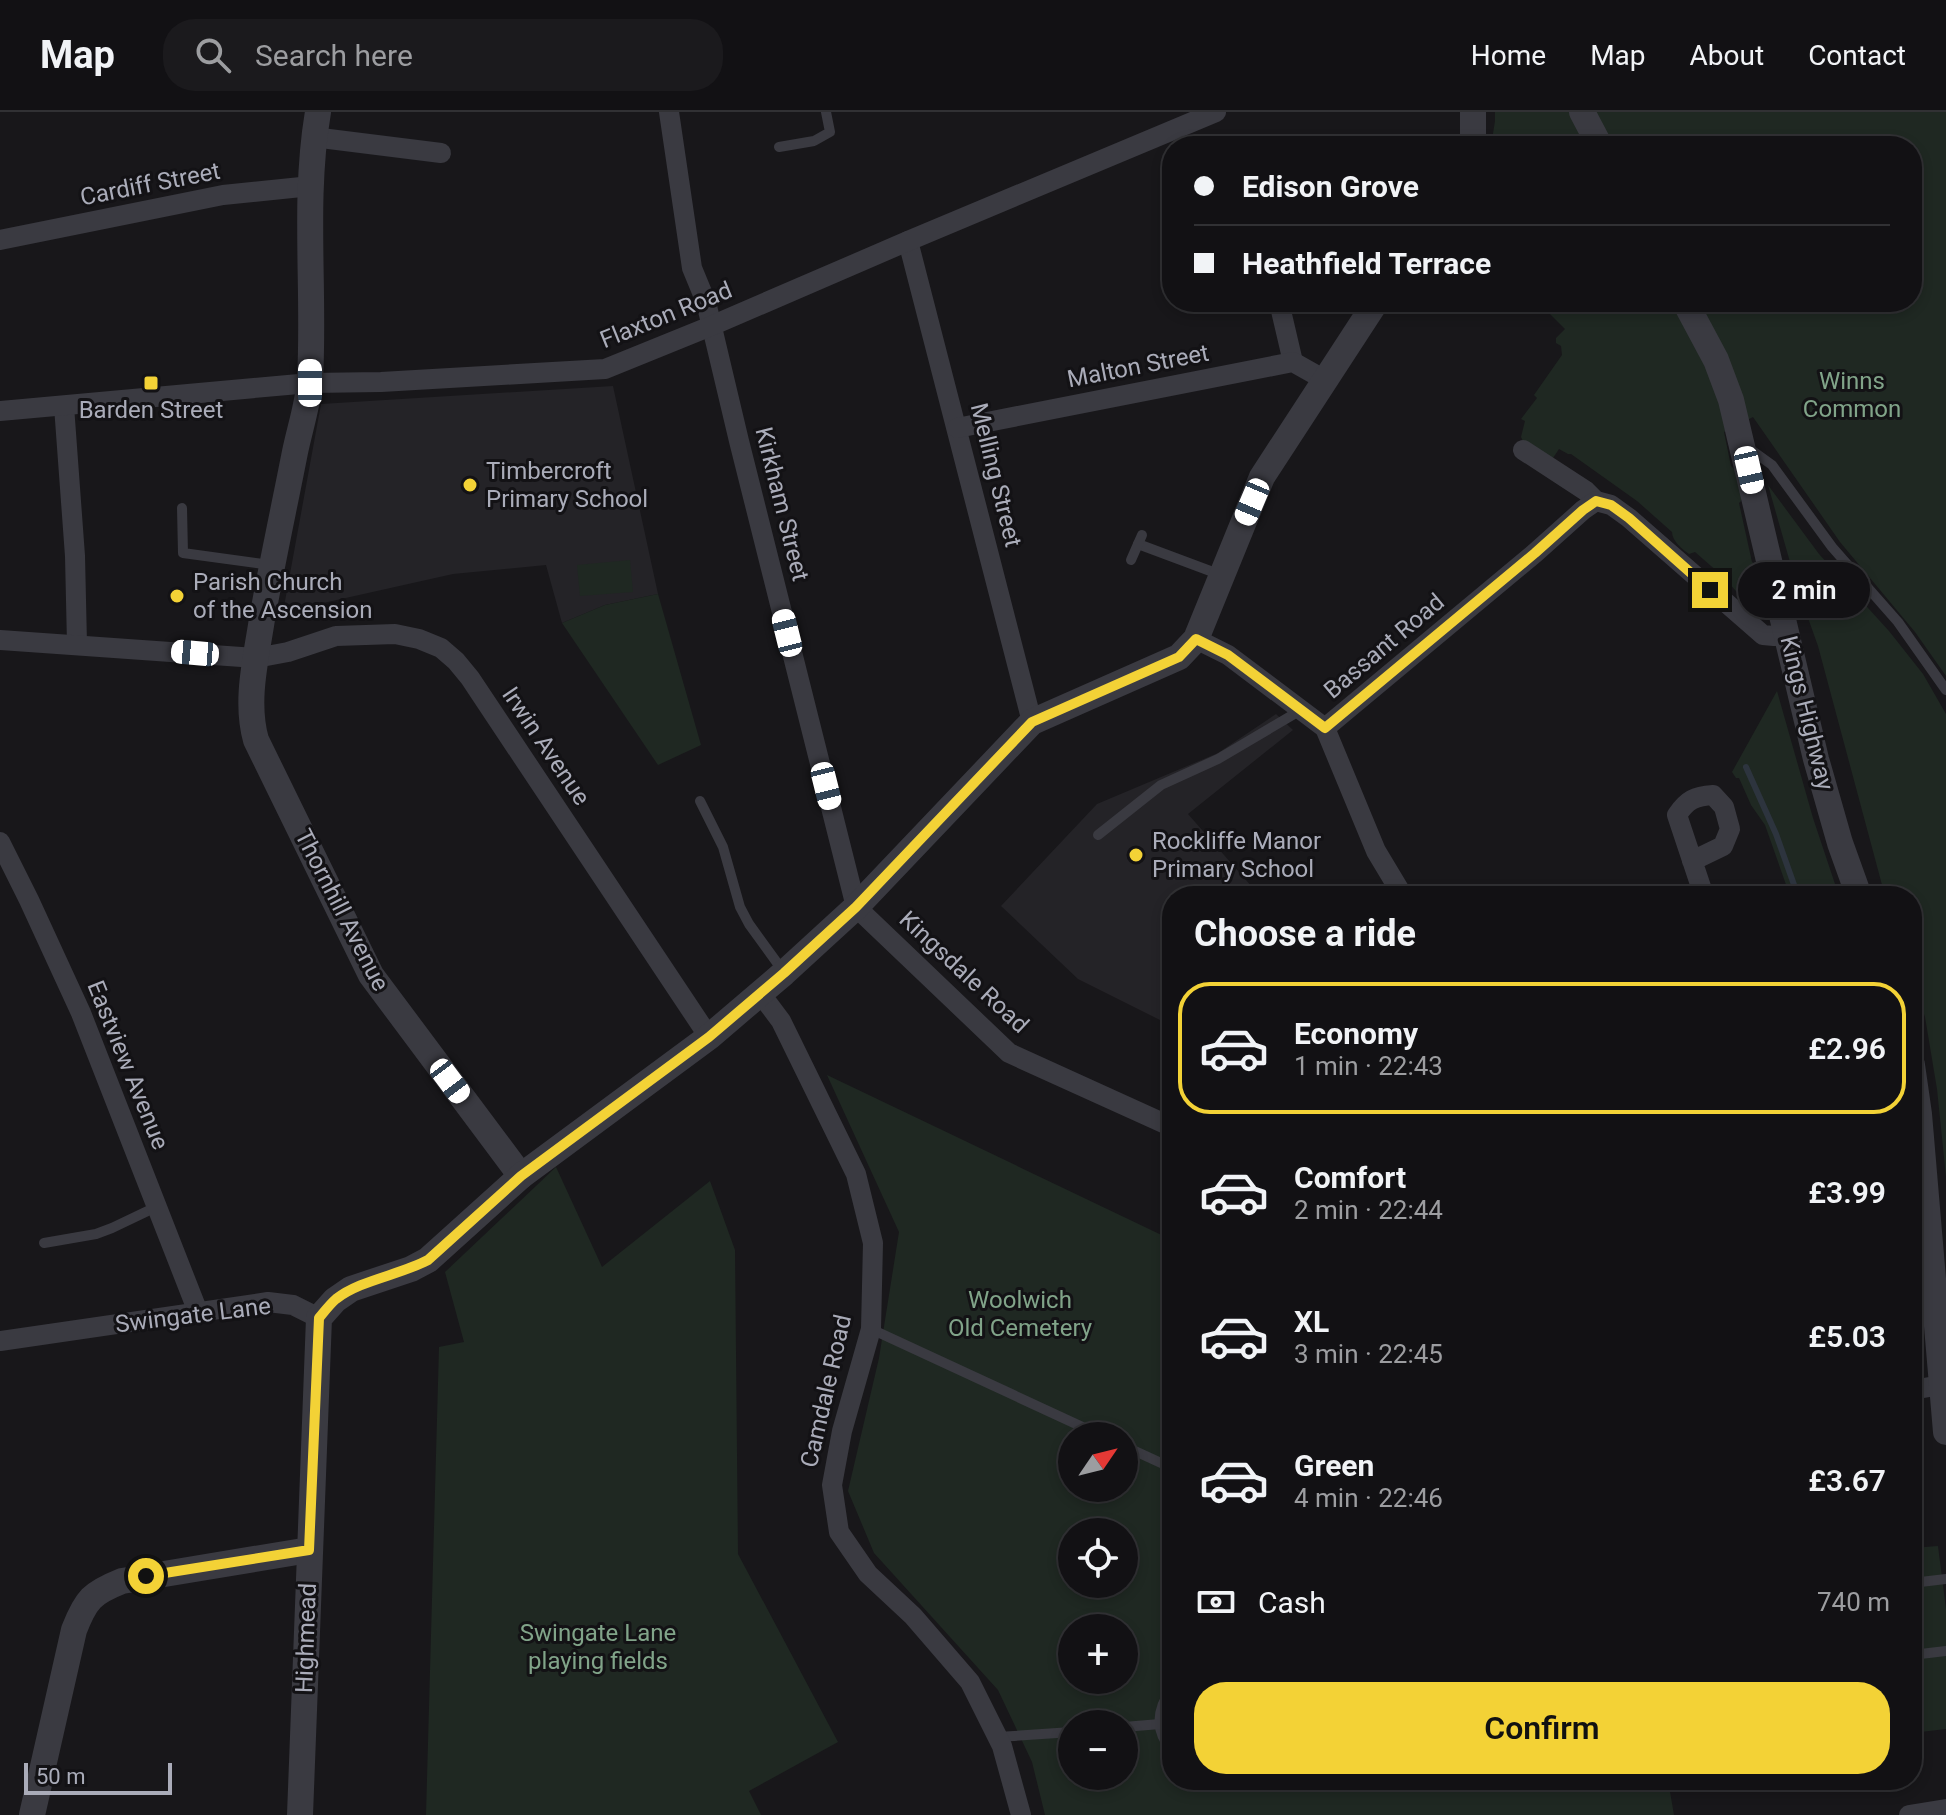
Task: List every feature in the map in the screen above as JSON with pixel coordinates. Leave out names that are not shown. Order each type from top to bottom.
[{"type":"street","name":"Kirkham Street","points":[[669,112],[692,268],[706,302],[856,907]]},
{"type":"street","name":"Flaxton Road","points":[[0,411],[310,383],[605,369],[1216,112]]},
{"type":"street","points":[[1473,112],[1473,136]]},
{"type":"street","points":[[1582,112],[1595,136]]},
{"type":"street","points":[[316,124],[441,153]]},
{"type":"street","name":"Thornhill Avenue","points":[[316,124],[311,186],[310,383],[272,565],[256,658],[251,723],[256,740],[371,975],[521,1176]]},
{"type":"street","name":"Cardiff Street","points":[[0,240],[223,195],[311,186]]},
{"type":"street","name":"Melling Street","points":[[908,241],[1032,722]]},
{"type":"street","points":[[1281,312],[1293,362],[1325,380]]},
{"type":"street","points":[[319,1318],[335,1300],[351,1289],[411,1269],[428,1260],[521,1176],[709,1037],[856,907],[1032,722],[1179,657],[1196,639],[1262,477],[1369,312]]},
{"type":"street","name":"Kings Highway","points":[[1690,312],[1716,360],[1731,400],[1816,759],[1855,886]]},
{"type":"street","name":"Malton Street","points":[[957,428],[1293,362]]},
{"type":"street","points":[[64,406],[75,556],[77,644]]},
{"type":"street","points":[[1523,450],[1586,491],[1596,501],[1611,505],[1629,518],[1763,635],[1788,634]]},
{"type":"street","name":"Bassant Road","points":[[1196,639],[1228,655],[1325,728],[1596,501]]},
{"type":"street","name":"Irwin Avenue","points":[[0,640],[256,658],[288,652],[336,636],[395,634],[441,648],[456,661],[528,764],[709,1037]]},
{"type":"street","points":[[1325,728],[1376,851],[1397,886]]},
{"type":"street","name":"Eastview Avenue","points":[[0,842],[81,1013],[198,1312]]},
{"type":"street","points":[[1692,861],[1701,886]]},
{"type":"street","name":"Kingsdale Road","points":[[856,907],[1009,1053],[1162,1122]]},
{"type":"street","name":"Camdale Road","points":[[760,993],[781,1021],[856,1174],[873,1243],[871,1329],[842,1431],[832,1485],[839,1532],[868,1574],[913,1616],[970,1682],[1002,1746],[1021,1815]]},
{"type":"street","points":[[1922,1151],[1946,1432]]},
{"type":"street","name":"Swingate Lane","points":[[0,1341],[268,1302],[293,1305],[319,1318]]},
{"type":"street","name":"Highmead","points":[[300,1815],[319,1318]]},
{"type":"street","points":[[1922,1388],[1941,1385]]},
{"type":"street","points":[[32,1815],[74,1630],[83,1607],[100,1590],[122,1581],[309,1550]]},
{"type":"street","points":[[1909,1815],[1946,1809]]},
{"type":"lane","points":[[779,147],[814,141],[830,132],[826,112]]},
{"type":"lane","points":[[1742,443],[1772,465],[1832,547],[1898,622],[1946,690]]},
{"type":"lane","points":[[182,508],[183,553],[272,565]]},
{"type":"lane","points":[[1131,560],[1140,539],[1221,575]]},
{"type":"lane","points":[[1098,835],[1161,785],[1218,759],[1301,710]]},
{"type":"lane","points":[[700,801],[723,847],[740,907],[784,973]]},
{"type":"lane","points":[[44,1243],[96,1234],[156,1207]]},
{"type":"lane","points":[[871,1329],[1072,1422]]},
{"type":"lane","points":[[1138,1452],[1162,1463]]},
{"type":"lane","points":[[1922,1582],[1946,1579]]},
{"type":"lane","points":[[1922,1654],[1946,1651]]},
{"type":"lane","points":[[1162,1704],[1159,1714],[1162,1735]]},
{"type":"lane","points":[[1138,1726],[1160,1724]]},
{"type":"lane","points":[[998,1737],[1058,1733]]},
{"type":"shaded area","name":"Timbercroft Primary School","points":[[613,386],[658,594],[605,605],[562,623],[546,565],[453,574],[283,612],[321,404]]},
{"type":"shaded area","name":"Rockliffe Manor Primary School","points":[[1276,714],[1293,730],[1188,814],[1251,886],[1162,886],[1162,1021],[1078,979],[1001,906],[1097,804],[1218,753]]},
{"type":"green space","name":"Winns Common","points":[[1495,112],[1946,112],[1946,676],[1915,632],[1840,542],[1753,417],[1724,432],[1731,466],[1741,485],[1739,503],[1752,562],[1759,567],[1765,579],[1760,589],[1763,608],[1739,594],[1695,552],[1689,554],[1683,550],[1672,532],[1637,501],[1571,454],[1559,449],[1553,458],[1527,449],[1521,437],[1525,421],[1521,419],[1562,355],[1556,338],[1565,329],[1548,312],[1922,312],[1922,136],[1493,136]]},
{"type":"green space","points":[[1768,485],[1819,554],[1889,631],[1923,674],[1946,714],[1946,1177],[1937,1089],[1922,1008],[1922,886],[1882,886],[1818,646],[1798,590]]},
{"type":"green space","points":[[630,560],[633,592],[580,596],[577,565]]},
{"type":"green space","points":[[658,594],[701,745],[658,765],[562,623],[605,605]]},
{"type":"green space","points":[[1777,691],[1836,886],[1786,886],[1765,825],[1751,805],[1739,778],[1732,772]]},
{"type":"green space","name":"Woolwich Old Cemetery","points":[[827,1075],[1162,1235],[1162,1790],[1670,1790],[1674,1815],[1045,1815],[1032,1762],[998,1690],[874,1553],[848,1491],[879,1358],[899,1232]]},
{"type":"green space","name":"Swingate Lane playing fields","points":[[556,1167],[602,1267],[710,1181],[735,1250],[738,1554],[838,1742],[749,1791],[761,1815],[426,1815],[439,1347],[464,1342],[445,1272]]},
{"type":"green space","points":[[1938,1546],[1946,1609],[1946,1729],[1922,1732],[1922,1547]]},
{"type":"waterway","points":[[1746,767],[1776,834],[1794,886]]},
{"type":"place","name":"Barden Street","points":[[151,383]]},
{"type":"place","name":"Timbercroft Primary School","points":[[470,485]]},
{"type":"place","name":"Parish Church of the Ascension","points":[[177,596]]},
{"type":"place","name":"Rockliffe Manor Primary School","points":[[1136,855]]},
{"type":"route","points":[[146,1576],[309,1550],[319,1318],[335,1300],[351,1289],[411,1269],[428,1260],[521,1176],[709,1037],[856,907],[1032,722],[1179,657],[1196,639],[1228,655],[1325,728],[1596,501],[1611,505],[1629,518],[1710,590]]}]
